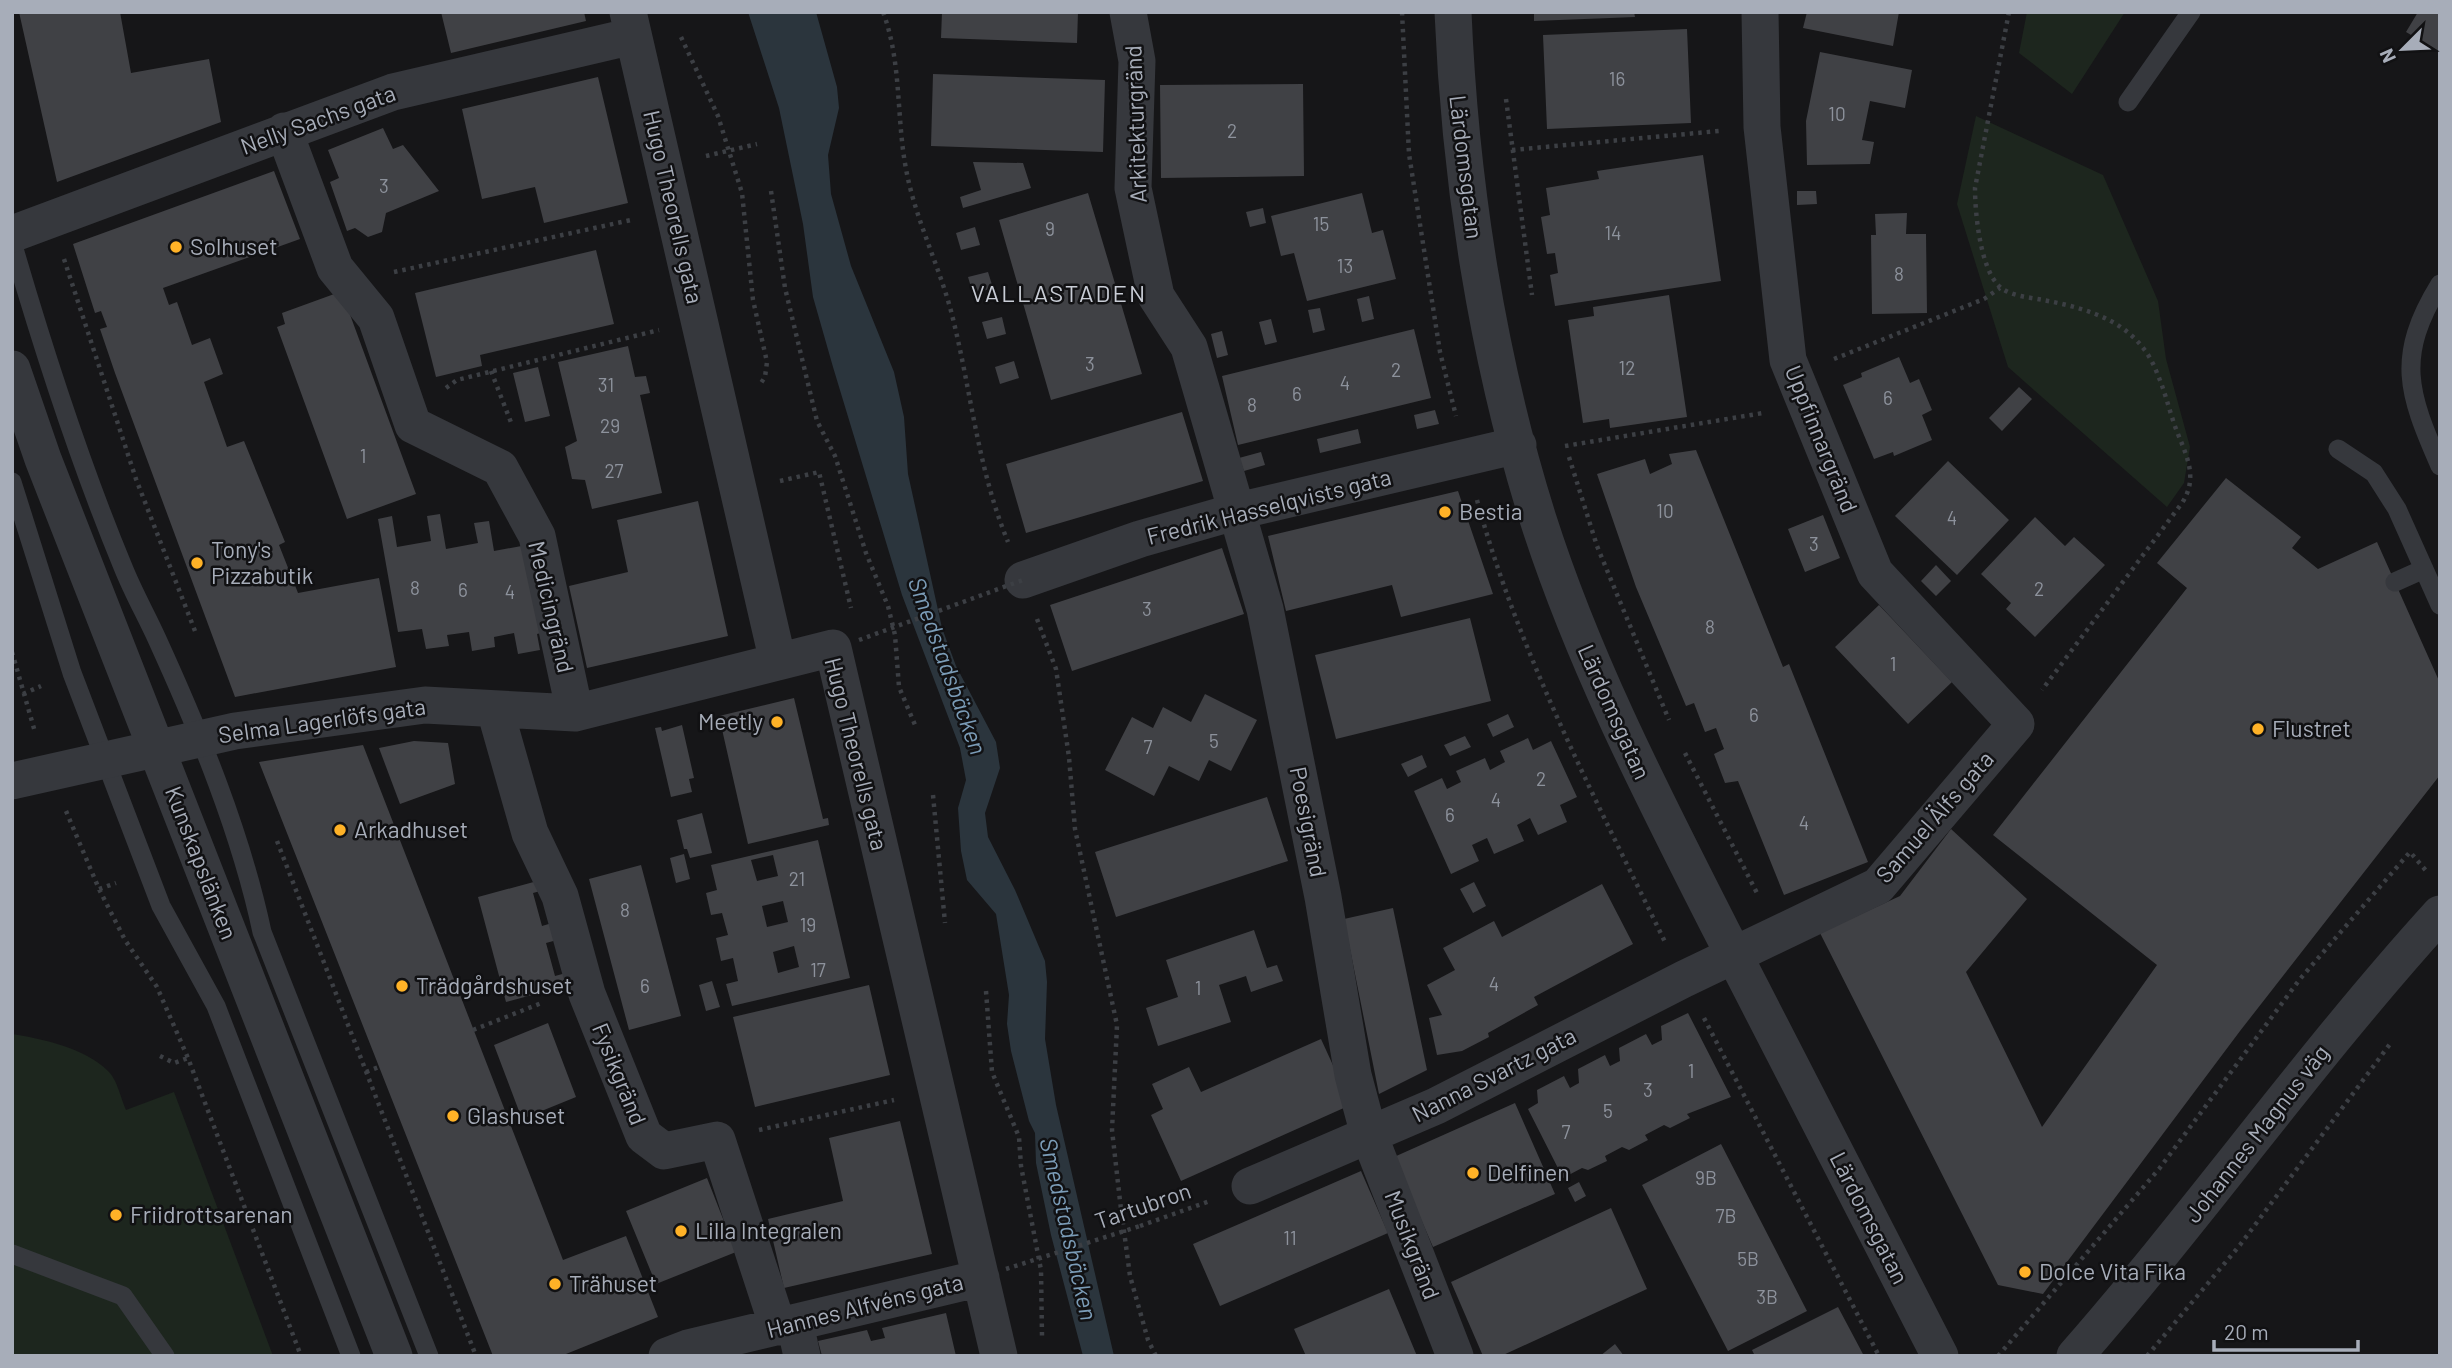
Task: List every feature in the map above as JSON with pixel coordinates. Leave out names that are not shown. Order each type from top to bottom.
[{"type":"street","name":"Arkitekturgränd","points":[[1128,12],[1137,61],[1133,188],[1156,296],[1189,347],[1222,468],[1238,511]]},
{"type":"street","name":"Lärdomsgatan","points":[[1453,12],[1466,194],[1490,322],[1538,519],[1588,656],[1639,772],[1941,1356]]},
{"type":"street","name":"Uppfinnargränd","points":[[1760,12],[1762,127],[1788,360],[1875,573],[2016,724]]},
{"type":"street","name":"Nelly Sachs gata","points":[[12,234],[393,92],[630,24]]},
{"type":"street","name":"Hugo Theorells gata","points":[[630,24],[778,662],[849,638],[937,1090],[993,1273],[999,1356]]},
{"type":"street","points":[[284,131],[335,268],[376,318],[413,425]]},
{"type":"street","name":"Kunskapslänken","points":[[12,369],[43,459],[394,1356]]},
{"type":"street","name":"Medicingränd","points":[[413,425],[499,468],[537,536],[575,713]]},
{"type":"street","name":"Fredrik Hasselqvists gata","points":[[1023,580],[1140,539],[1238,511],[1518,445]]},
{"type":"street","name":"Poesigränd","points":[[1238,511],[1265,608],[1323,897],[1353,1075],[1369,1135]]},
{"type":"street","name":"Selma Lagerlöfs gata","points":[[12,781],[198,738],[425,705],[575,713],[778,662]]},
{"type":"street","name":"Fysikgränd","points":[[495,710],[530,834],[560,896],[585,986],[644,1136],[664,1151],[717,1140]]},
{"type":"street","name":"Samuel Älfs gata","points":[[1734,955],[1878,886],[2016,724]]},
{"type":"street","name":"Johannes Magnus väg","points":[[2075,1356],[2192,1216],[2283,1097],[2440,914]]},
{"type":"street","name":"Nanna Svartz gata","points":[[1250,1186],[1436,1107],[1734,955]]},
{"type":"street","name":"Musikgränd","points":[[1369,1135],[1455,1356]]},
{"type":"street","points":[[717,1140],[791,1335]]},
{"type":"street","name":"Hannes Alfvéns gata","points":[[667,1356],[688,1348],[791,1335],[993,1273]]},
{"type":"lane","points":[[2128,102],[2190,12]]},
{"type":"lane","points":[[12,242],[47,362],[96,498],[123,569],[158,641],[198,738],[240,849],[262,932],[429,1356]]},
{"type":"lane","points":[[2440,284],[2424,309],[2412,345],[2410,383],[2419,417],[2440,466]]},
{"type":"lane","points":[[2338,449],[2374,473],[2397,509],[2440,606]]},
{"type":"lane","points":[[12,482],[72,673],[161,906],[216,1006],[351,1356]]},
{"type":"lane","points":[[2395,582],[2424,569]]},
{"type":"lane","points":[[12,1254],[123,1296],[165,1356]]},
{"type":"path","points":[[2010,12],[1975,188],[1975,212],[1995,282],[2000,288],[2015,295],[2100,314],[2124,328],[2147,352],[2157,373],[2192,474],[2190,491],[2182,503],[2016,724]]},
{"type":"path","points":[[884,13],[897,59],[899,120],[906,171],[940,270],[986,480],[1056,669],[1069,757],[1075,829],[1117,1026],[1112,1130],[1130,1276],[1148,1340],[1156,1356]]},
{"type":"path","points":[[681,34],[731,150],[742,193],[753,300],[768,362],[765,377],[758,387],[751,391]]},
{"type":"path","points":[[1505,96],[1532,299]]},
{"type":"path","points":[[1512,150],[1762,127]]},
{"type":"path","points":[[699,157],[757,144]]},
{"type":"path","points":[[771,191],[785,288],[817,421],[835,456],[866,553],[888,606],[895,635],[899,687],[915,725]]},
{"type":"path","points":[[347,282],[673,211]]},
{"type":"path","points":[[1565,446],[1750,417],[1799,388],[1984,299],[2000,288]]},
{"type":"path","points":[[413,425],[429,401],[457,380],[699,320]]},
{"type":"path","points":[[1562,436],[1597,546],[1675,733]]},
{"type":"path","points":[[775,482],[819,472],[853,614]]},
{"type":"path","points":[[849,638],[1023,580]]},
{"type":"path","points":[[12,652],[35,731],[99,890],[125,940],[157,987],[188,1058],[301,1356]]},
{"type":"path","points":[[1681,745],[1778,933]]},
{"type":"path","points":[[933,795],[946,934]]},
{"type":"path","points":[[1998,1356],[2160,1168],[2300,979],[2410,852],[2432,879]]},
{"type":"path","points":[[473,1030],[585,986]]},
{"type":"path","points":[[986,991],[992,1072],[1019,1137],[1026,1199],[1041,1269],[1043,1344]]},
{"type":"path","points":[[2147,1356],[2240,1245],[2397,1034]]},
{"type":"path","points":[[160,1056],[174,1063],[188,1058]]},
{"type":"path","points":[[366,1072],[379,1067]]},
{"type":"path","points":[[717,1140],[937,1090]]},
{"type":"path","name":"Tartubron","points":[[993,1273],[1184,1212],[1250,1186]]},
{"type":"shaded area","points":[[2027,12],[2125,12],[2072,94],[2019,53]]},
{"type":"shaded area","points":[[1976,116],[2103,175],[2158,301],[2166,359],[2190,447],[2184,483],[2167,507],[2008,367],[1957,204]]},
{"type":"shaded area","name":"Friidrottsarenan","points":[[12,1034],[63,1046],[99,1063],[114,1079],[126,1110],[174,1092],[273,1356],[12,1356]]},
{"type":"water","name":"Smedstadsbäcken","points":[[748,12],[816,12],[837,87],[839,108],[828,155],[831,194],[851,266],[894,372],[904,417],[908,474],[942,628],[956,666],[996,742],[1000,768],[985,813],[988,837],[1015,890],[1045,961],[1045,1039],[1056,1105],[1114,1356],[1083,1356],[1051,1235],[1036,1163],[1035,1133],[1029,1121],[1011,1051],[1007,1024],[1009,995],[996,914],[967,880],[961,851],[958,808],[966,780],[960,748],[902,595],[833,367],[813,297],[803,224],[779,108]]},
{"type":"building","points":[[19,12],[120,12],[131,73],[209,59],[221,122],[57,182]]},
{"type":"building","points":[[441,12],[584,12],[586,21],[451,53]]},
{"type":"building","points":[[942,12],[1078,12],[1077,43],[941,38]]},
{"type":"building","points":[[1534,12],[1634,12],[1635,17],[1534,21]]},
{"type":"building","points":[[1807,12],[1899,12],[1893,46],[1803,28]]},
{"type":"building","points":[[2418,12],[2440,12],[2440,52],[2406,32]]},
{"type":"building","points":[[1687,29],[1691,123],[1547,129],[1543,35]]},
{"type":"building","points":[[1820,52],[1912,70],[1905,108],[1870,101],[1862,140],[1874,142],[1870,164],[1807,165],[1806,121]]},
{"type":"building","points":[[933,74],[1105,80],[1103,152],[931,146]]},
{"type":"building","points":[[598,77],[628,203],[544,223],[535,187],[482,199],[462,109]]},
{"type":"building","points":[[1303,84],[1304,176],[1161,178],[1160,85]]},
{"type":"building","points":[[383,128],[393,149],[403,145],[439,191],[386,213],[382,232],[368,237],[355,228],[347,231],[330,182],[339,178],[328,150]]},
{"type":"building","points":[[1703,155],[1721,281],[1555,306],[1550,275],[1558,273],[1555,253],[1547,254],[1541,217],[1550,215],[1546,188],[1599,179],[1597,171]]},
{"type":"building","points":[[973,162],[1023,163],[1031,188],[963,208],[960,197],[981,190]]},
{"type":"building","points":[[274,171],[300,239],[163,288],[169,305],[177,302],[192,345],[210,338],[223,374],[204,382],[227,447],[244,441],[285,542],[279,545],[298,593],[379,578],[396,667],[235,697],[115,373],[100,329],[107,327],[101,311],[95,313],[73,244]]},
{"type":"building","points":[[1797,191],[1816,191],[1817,204],[1797,205]]},
{"type":"building","points":[[1088,193],[1142,374],[1051,400],[999,220]]},
{"type":"building","points":[[1362,193],[1372,233],[1383,230],[1396,279],[1307,301],[1294,253],[1281,256],[1271,216]]},
{"type":"building","points":[[1263,208],[1266,223],[1250,227],[1246,212]]},
{"type":"building","points":[[1907,213],[1906,234],[1926,234],[1927,313],[1872,314],[1871,235],[1876,235],[1875,214]]},
{"type":"building","points":[[975,227],[980,245],[961,250],[956,233]]},
{"type":"building","points":[[596,250],[614,324],[480,355],[482,366],[436,377],[415,293]]},
{"type":"building","points":[[988,272],[993,288],[973,294],[968,277]]},
{"type":"building","points":[[337,293],[345,301],[416,494],[347,519],[277,327],[285,324],[282,313]]},
{"type":"building","points":[[1669,295],[1687,417],[1610,428],[1609,419],[1583,423],[1568,320],[1594,316],[1593,307]]},
{"type":"building","points":[[1369,296],[1374,319],[1362,322],[1357,299]]},
{"type":"building","points":[[1320,308],[1325,330],[1313,333],[1308,310]]},
{"type":"building","points":[[1002,317],[1006,334],[987,339],[982,322]]},
{"type":"building","points":[[1271,319],[1277,342],[1265,345],[1259,322]]},
{"type":"building","points":[[1414,329],[1431,398],[1238,445],[1222,376]]},
{"type":"building","points":[[1222,331],[1228,355],[1217,358],[1211,334]]},
{"type":"building","points":[[628,346],[635,377],[646,376],[650,393],[640,395],[662,493],[592,509],[585,480],[572,479],[565,447],[577,441],[558,362]]},
{"type":"building","points":[[1899,357],[1910,383],[1919,379],[1932,410],[1922,415],[1932,440],[1894,456],[1893,452],[1874,459],[1843,385],[1862,377],[1861,373]]},
{"type":"building","points":[[1014,361],[1019,378],[1000,384],[995,367]]},
{"type":"building","points":[[538,367],[550,416],[525,422],[513,373]]},
{"type":"building","points":[[2019,387],[2032,399],[2002,431],[1989,418]]},
{"type":"building","points":[[1435,410],[1439,424],[1417,429],[1414,415]]},
{"type":"building","points":[[1182,412],[1203,481],[1026,533],[1006,464]]},
{"type":"building","points":[[1358,429],[1361,443],[1320,453],[1317,439]]},
{"type":"building","points":[[1696,450],[1783,667],[1789,664],[1868,862],[1784,895],[1738,781],[1725,783],[1714,754],[1724,749],[1716,728],[1705,732],[1694,703],[1686,706],[1636,587],[1597,474],[1645,459],[1650,474],[1672,464],[1669,454]]},
{"type":"building","points":[[1261,452],[1265,465],[1244,471],[1239,458]]},
{"type":"building","points":[[1948,461],[2009,520],[1957,575],[1895,516]]},
{"type":"building","name":"Flustret","points":[[2226,478],[2301,537],[2292,548],[2318,569],[2377,542],[2440,683],[2440,775],[2240,1031],[2043,1294],[1998,1285],[1820,933],[1900,896],[1951,829],[2027,899],[1966,972],[2042,1127],[2157,965],[1993,835],[2187,588],[2157,563]]},
{"type":"building","points":[[1458,491],[1493,594],[1401,617],[1392,585],[1286,611],[1268,536]]},
{"type":"building","points":[[698,501],[728,636],[587,668],[569,586],[628,572],[617,520]]},
{"type":"building","points":[[440,514],[446,549],[478,543],[474,523],[489,521],[494,551],[527,545],[541,633],[537,634],[540,650],[518,654],[514,633],[494,637],[495,647],[472,651],[469,632],[447,635],[449,646],[426,649],[422,629],[398,632],[378,519],[392,516],[397,547],[431,541],[427,516]]},
{"type":"building","points":[[1823,515],[1840,558],[1805,572],[1788,529]]},
{"type":"building","points":[[2035,517],[2065,546],[2074,537],[2105,565],[2035,637],[2006,609],[2011,603],[1981,574]]},
{"type":"building","points":[[1222,548],[1244,614],[1072,671],[1050,605]]},
{"type":"building","points":[[1936,565],[1951,581],[1936,596],[1921,581]]},
{"type":"building","points":[[1879,605],[1952,682],[1908,724],[1835,647]]},
{"type":"building","points":[[1470,618],[1491,701],[1336,739],[1315,655]]},
{"type":"building","points":[[1205,694],[1257,720],[1231,771],[1209,760],[1199,781],[1169,766],[1154,796],[1105,770],[1132,717],[1153,728],[1163,707],[1191,722]]},
{"type":"building","points":[[794,698],[823,819],[828,818],[829,825],[748,844],[719,716]]},
{"type":"building","points":[[1508,714],[1514,727],[1493,737],[1487,724]]},
{"type":"building","points":[[682,725],[694,778],[689,779],[692,792],[671,797],[655,728],[661,727],[662,731]]},
{"type":"building","points":[[1465,736],[1471,747],[1450,756],[1444,745]]},
{"type":"building","points":[[1528,738],[1533,750],[1551,741],[1577,797],[1560,805],[1567,822],[1538,835],[1530,818],[1517,825],[1524,841],[1494,854],[1487,838],[1472,845],[1479,861],[1451,874],[1414,791],[1442,778],[1447,789],[1461,782],[1456,771],[1485,758],[1490,770],[1505,762],[1500,751]]},
{"type":"building","points":[[414,741],[448,743],[455,784],[400,804],[379,748]]},
{"type":"building","points":[[363,745],[563,1260],[626,1236],[658,1317],[561,1356],[493,1356],[259,762]]},
{"type":"building","points":[[1422,755],[1427,767],[1408,777],[1401,764]]},
{"type":"building","points":[[1267,797],[1288,861],[1116,917],[1095,852]]},
{"type":"building","points":[[702,813],[712,853],[690,858],[687,849],[684,849],[677,820]]},
{"type":"building","points":[[818,840],[850,978],[732,1006],[726,984],[738,981],[733,958],[721,961],[716,938],[728,935],[722,913],[711,915],[706,893],[717,890],[711,865]],"holes":[[[773,855],[778,876],[757,881],[751,860]],[[783,901],[788,922],[767,927],[762,906]],[[794,946],[799,967],[778,973],[773,952]]]},
{"type":"building","points":[[684,854],[690,879],[676,883],[670,858]]},
{"type":"building","points":[[641,865],[681,1016],[629,1030],[589,879]]},
{"type":"building","points":[[541,880],[544,890],[533,893],[542,926],[552,923],[557,940],[546,943],[555,976],[566,973],[569,985],[506,1002],[478,897]]},
{"type":"building","points":[[1474,882],[1486,906],[1473,913],[1460,889]]},
{"type":"building","points":[[1602,884],[1633,944],[1534,997],[1538,1005],[1488,1033],[1489,1037],[1462,1051],[1437,1055],[1429,1018],[1442,1015],[1427,985],[1455,970],[1443,948],[1494,921],[1502,937]]},
{"type":"building","points":[[1393,908],[1427,1070],[1379,1094],[1344,919]]},
{"type":"building","points":[[1254,930],[1267,968],[1277,965],[1283,981],[1251,992],[1246,976],[1219,985],[1231,1022],[1158,1046],[1146,1008],[1178,997],[1166,960]]},
{"type":"building","points":[[712,981],[720,1007],[706,1011],[699,985]]},
{"type":"building","points":[[869,985],[890,1075],[755,1107],[733,1017]]},
{"type":"building","points":[[1688,1013],[1731,1097],[1687,1114],[1690,1118],[1670,1128],[1664,1125],[1645,1135],[1648,1140],[1629,1150],[1622,1147],[1605,1156],[1607,1161],[1588,1170],[1582,1168],[1563,1178],[1528,1109],[1538,1103],[1537,1090],[1564,1076],[1570,1088],[1579,1083],[1578,1069],[1605,1055],[1610,1066],[1620,1061],[1619,1048],[1646,1034],[1652,1045],[1662,1040],[1661,1026]]},
{"type":"building","points":[[548,1023],[576,1097],[522,1119],[494,1045]]},
{"type":"building","points":[[1321,1039],[1342,1085],[1346,1107],[1181,1181],[1151,1115],[1163,1109],[1152,1084],[1189,1067],[1201,1092]]},
{"type":"building","name":"Delfinen","points":[[1515,1103],[1555,1194],[1433,1247],[1394,1157]]},
{"type":"building","points":[[900,1121],[932,1254],[784,1288],[768,1219],[843,1201],[829,1138]]},
{"type":"building","points":[[1721,1144],[1807,1311],[1728,1351],[1642,1185]]},
{"type":"building","points":[[1361,1171],[1388,1233],[1220,1306],[1193,1244]]},
{"type":"building","name":"Lilla Integralen","points":[[707,1178],[736,1252],[656,1284],[626,1211]]},
{"type":"building","points":[[1579,1182],[1586,1196],[1575,1202],[1568,1188]]},
{"type":"building","points":[[1611,1208],[1647,1289],[1501,1356],[1483,1356],[1451,1282]]},
{"type":"building","points":[[1389,1289],[1417,1356],[1306,1356],[1294,1329]]},
{"type":"building","points":[[1838,1307],[1864,1356],[1755,1356],[1752,1350]]},
{"type":"building","points":[[946,1313],[956,1356],[822,1356],[818,1341],[867,1330],[871,1341],[885,1338],[882,1328]]},
{"type":"building","points":[[1615,1344],[1624,1356],[1600,1356]]},
{"type":"place","name":"Solhuset","points":[[176,247]]},
{"type":"place","name":"Bestia","points":[[1445,512]]},
{"type":"place","name":"Tony's Pizzabutik","points":[[197,563]]},
{"type":"place","name":"Meetly","points":[[777,722]]},
{"type":"place","name":"Flustret","points":[[2258,729]]},
{"type":"place","name":"Arkadhuset","points":[[340,830]]},
{"type":"place","name":"Trädgårdshuset","points":[[402,986]]},
{"type":"place","name":"Glashuset","points":[[453,1116]]},
{"type":"place","name":"Delfinen","points":[[1473,1173]]},
{"type":"place","name":"Friidrottsarenan","points":[[116,1215]]},
{"type":"place","name":"Lilla Integralen","points":[[681,1231]]},
{"type":"place","name":"Dolce Vita Fika","points":[[2025,1272]]},
{"type":"place","name":"Trähuset","points":[[555,1284]]},
{"type":"district","name":"VALLASTADEN","points":[[1059,294]]}]
